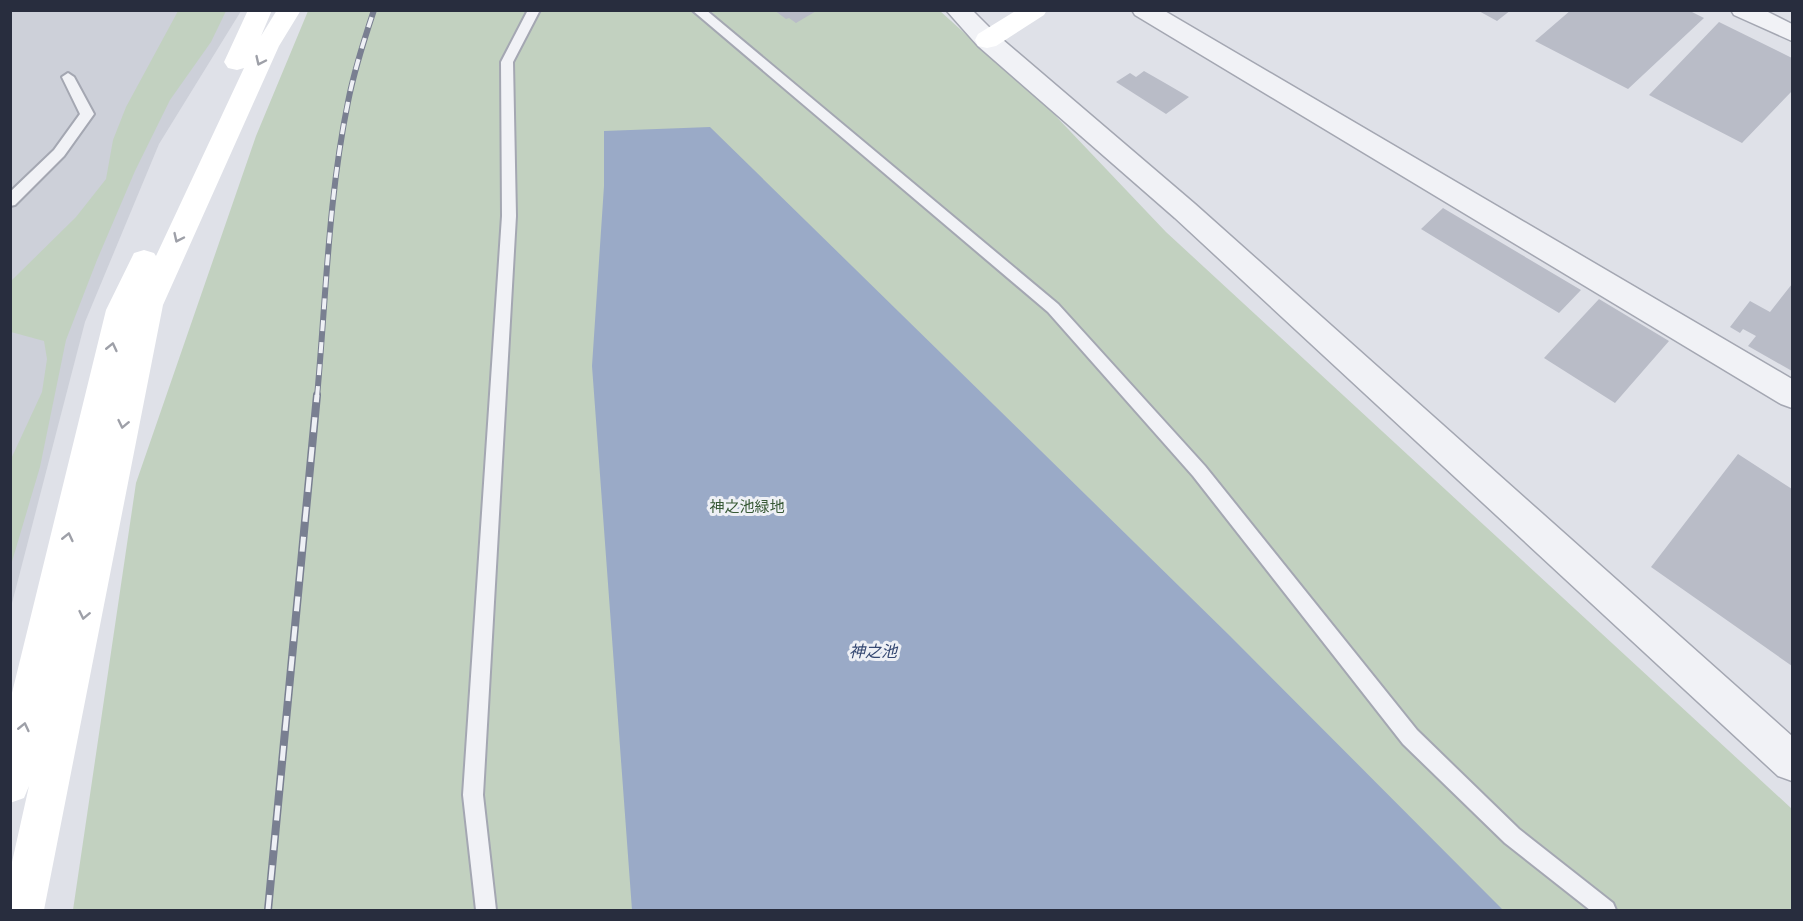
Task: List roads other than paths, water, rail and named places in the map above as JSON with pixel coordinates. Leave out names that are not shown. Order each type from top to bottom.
[{"type":"street","points":[[10,784],[121,310],[260,10]]},
{"type":"street","points":[[23,910],[148,304],[267,46],[289,10]]},
{"type":"street","points":[[958,10],[987,40],[1185,212],[1792,762]]},
{"type":"street","points":[[987,40],[1035,10]]},
{"type":"street","points":[[1144,10],[1792,395]]},
{"type":"street","points":[[1743,10],[1792,33]]},
{"type":"lane","points":[[486,910],[473,795],[509,216],[507,62],[534,10]]},
{"type":"lane","points":[[698,10],[1053,309],[1199,471],[1410,737],[1512,836],[1606,910]]},
{"type":"lane","points":[[10,201],[59,153],[87,114],[68,77]]},
{"type":"water","name":"神之池","points":[[710,127],[1230,636],[1503,910],[632,910],[592,366],[604,186],[604,131]]},
{"type":"railway","points":[[317,397],[332,212],[341,139],[353,79],[374,10]]},
{"type":"railway","points":[[268,910],[317,395]]},
{"type":"park label","name":"神之池緑地","points":[[747,507]]}]
